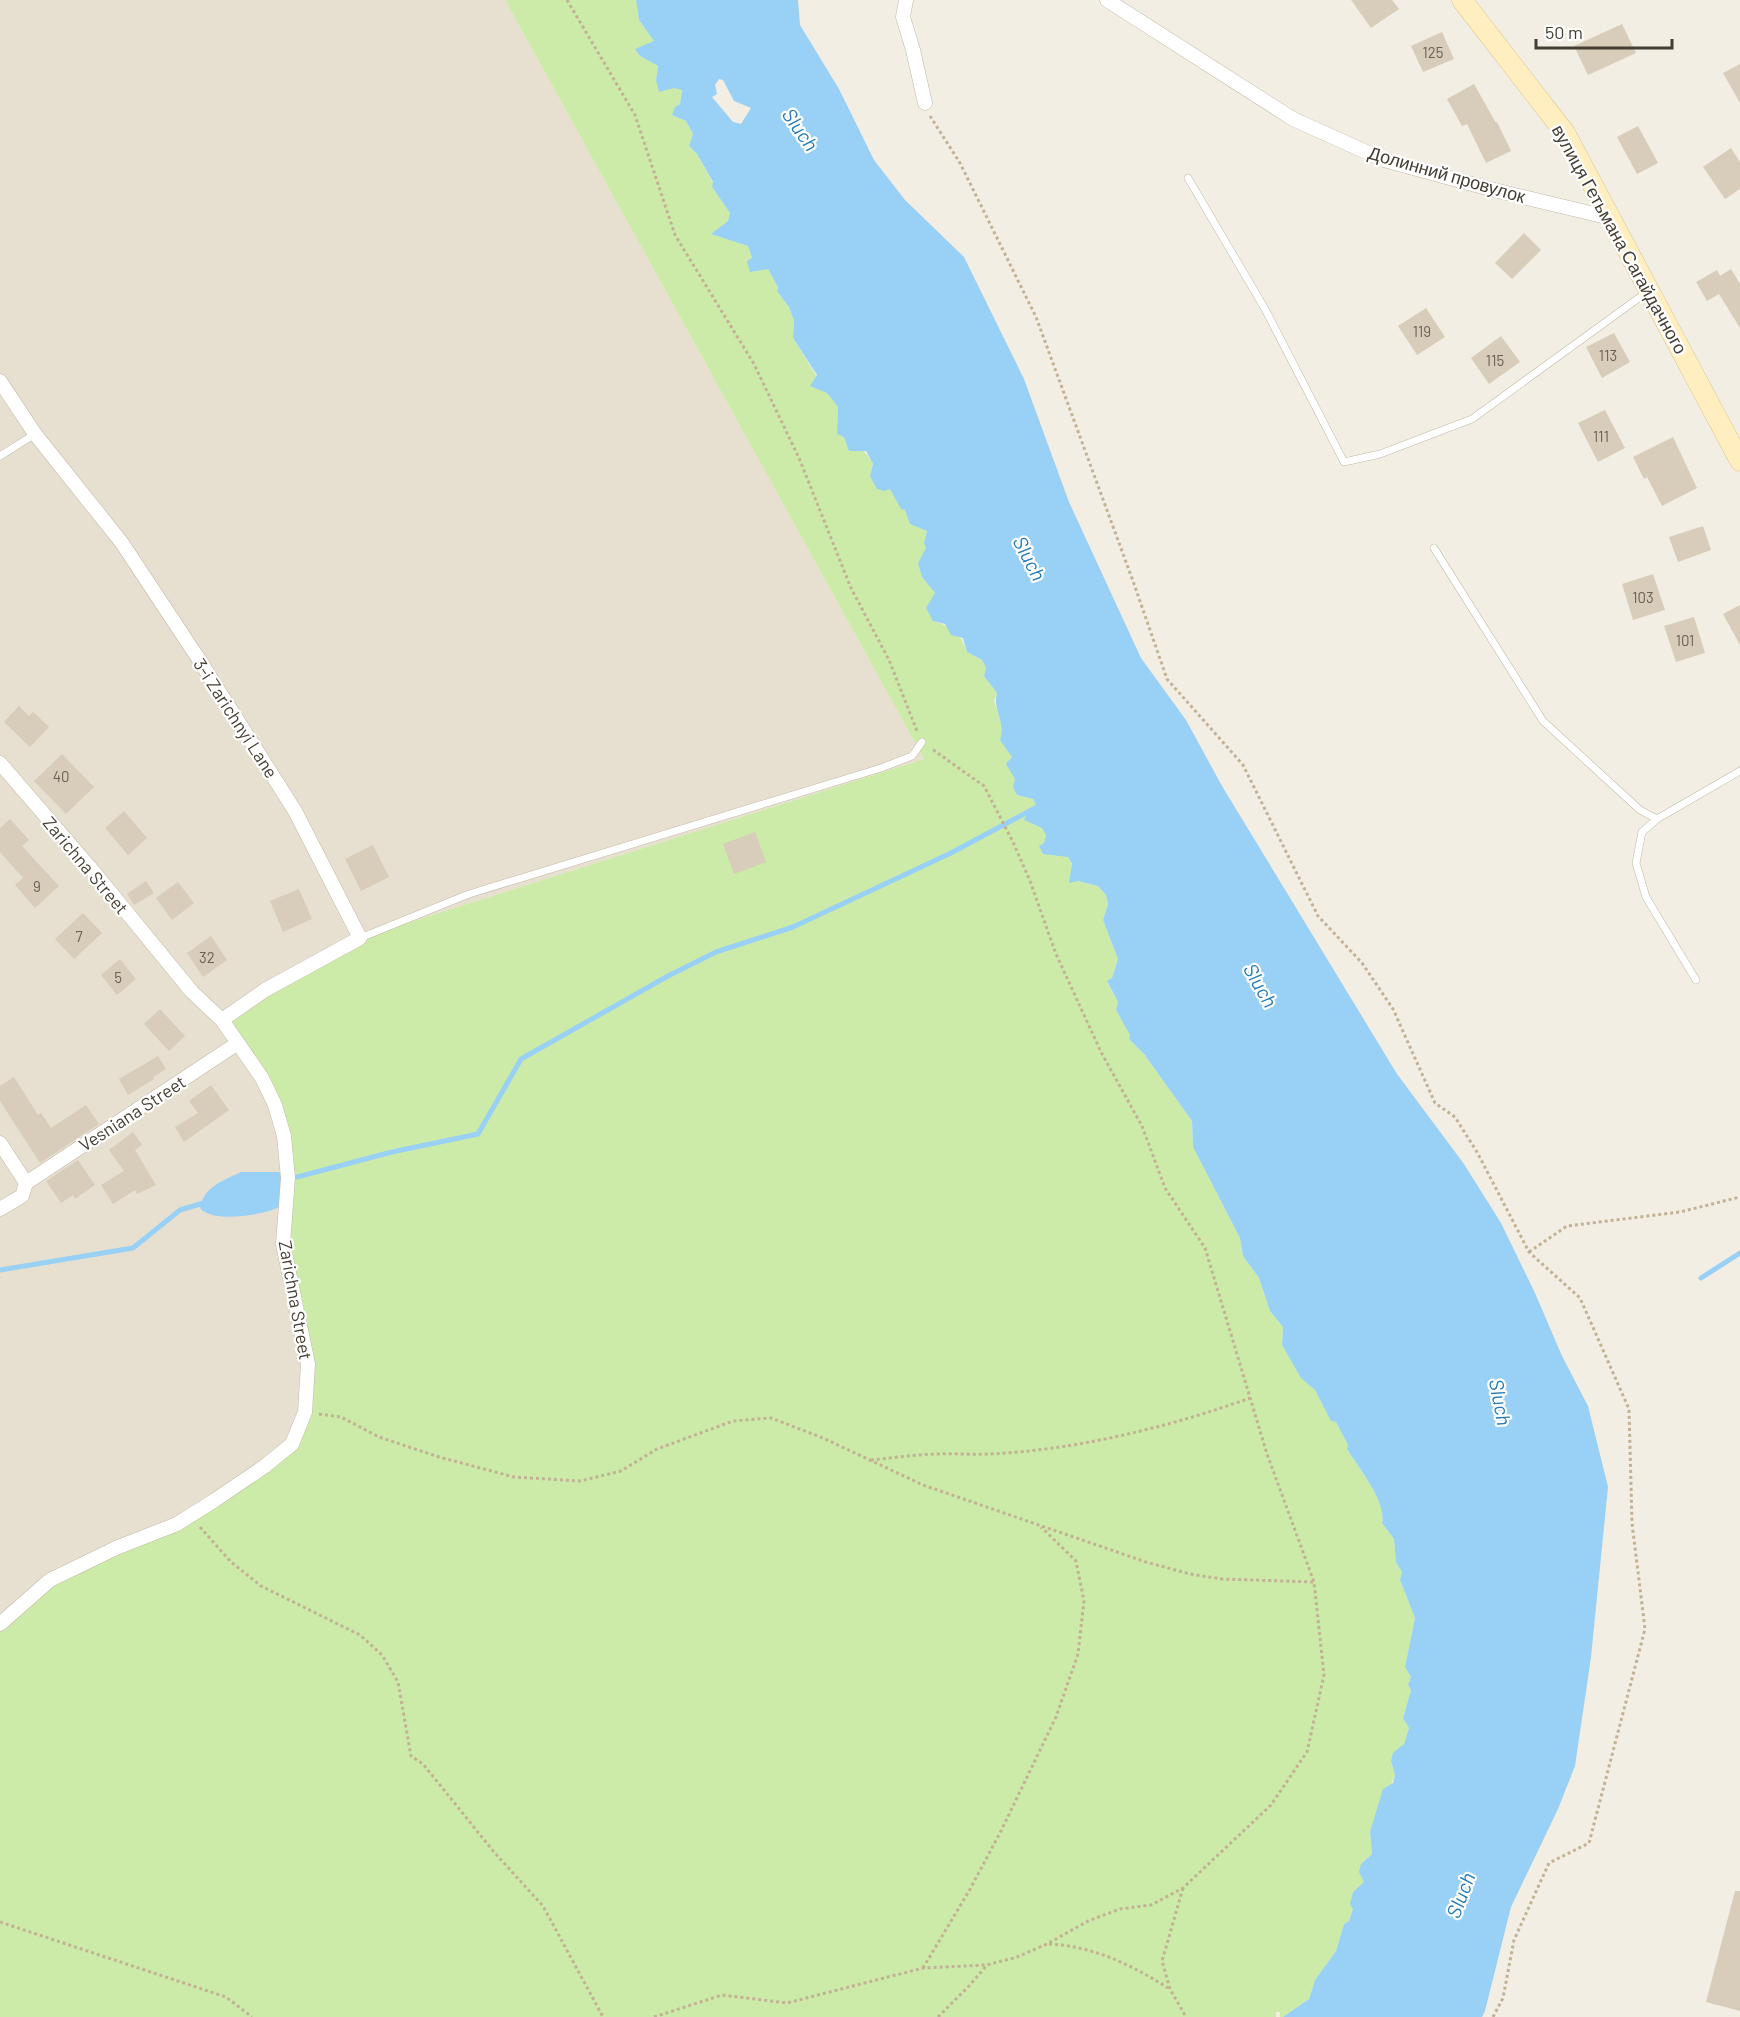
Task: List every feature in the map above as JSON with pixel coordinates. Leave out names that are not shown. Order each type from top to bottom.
[{"type":"main road","name":"вулиця Гетьмана Сагайдачного","points":[[1462,0],[1565,133],[1740,461]]},
{"type":"street","points":[[906,0],[903,17],[925,103]]},
{"type":"street","name":"Долинний провулок","points":[[1107,0],[1293,118],[1384,160],[1494,190],[1611,218]]},
{"type":"street","name":"3-i Zarichnyi Lane","points":[[0,381],[35,434],[122,543],[198,658],[296,811],[360,938]]},
{"type":"street","name":"Zarichna Street","points":[[0,763],[93,871],[192,992],[222,1020],[262,1078],[271,1096],[284,1136],[288,1178],[283,1244],[308,1364],[305,1412],[292,1444],[256,1472],[177,1524],[116,1548],[50,1580],[0,1624]]},
{"type":"street","points":[[222,1020],[265,990],[360,938]]},
{"type":"street","name":"Vesniana Street","points":[[0,1209],[22,1196],[26,1183],[238,1043]]},
{"type":"street","points":[[0,1143],[26,1183]]},
{"type":"lane","points":[[1188,178],[1265,309],[1344,462],[1380,454],[1473,420],[1650,291]]},
{"type":"lane","points":[[0,456],[35,434]]},
{"type":"lane","points":[[1434,548],[1543,722],[1640,810],[1657,819]]},
{"type":"lane","points":[[360,938],[469,894],[881,768],[912,756],[922,742]]},
{"type":"lane","points":[[1696,980],[1646,897],[1636,863],[1642,832],[1657,819],[1740,771]]},
{"type":"path","points":[[567,0],[635,115],[675,236],[754,364],[799,458],[851,588],[889,660],[922,742],[984,786],[1012,840],[1030,881],[1056,954],[1101,1052],[1142,1126],[1165,1188],[1205,1248],[1244,1382],[1314,1582],[1324,1675],[1307,1752],[1271,1805],[1183,1888],[1151,1905],[1120,1909],[1088,1921],[1047,1944],[1017,1957],[987,1965],[923,1968],[787,2003],[722,1995],[654,2017]]},
{"type":"path","points":[[925,103],[932,121],[960,163],[1036,317],[1167,679],[1243,765],[1318,916],[1362,963],[1393,1009],[1435,1103],[1455,1117],[1477,1152],[1529,1252],[1580,1298],[1629,1409],[1632,1523],[1645,1629],[1589,1843],[1549,1863],[1514,1940],[1503,1998],[1493,2017]]},
{"type":"path","points":[[1529,1252],[1567,1226],[1680,1212],[1740,1197]]},
{"type":"path","points":[[869,1460],[939,1454],[990,1454],[1065,1446],[1207,1413],[1250,1397]]},
{"type":"path","points":[[305,1412],[341,1417],[379,1437],[438,1457],[514,1477],[579,1481],[621,1471],[657,1449],[733,1421],[771,1418],[823,1438],[923,1485],[1146,1562],[1190,1574],[1222,1579],[1314,1582]]},
{"type":"path","points":[[190,1516],[231,1562],[261,1586],[360,1635],[382,1656],[398,1682],[411,1756],[423,1764],[494,1852],[543,1906],[603,2017]]},
{"type":"path","points":[[923,1968],[969,1891],[1000,1833],[1056,1717],[1078,1654],[1084,1601],[1076,1561],[1040,1526]]},
{"type":"path","points":[[1183,1888],[1162,1961],[1170,1989],[1186,2017]]},
{"type":"path","points":[[0,1922],[226,1997],[252,2017]]},
{"type":"path","points":[[1047,1944],[1081,1949],[1117,1960],[1170,1989]]},
{"type":"path","points":[[938,2017],[987,1965]]},
{"type":"shaded area","points":[[0,0],[505,0],[924,759],[360,938],[275,1105],[308,1364],[292,1444],[265,1466],[0,1624]]},
{"type":"green space","points":[[505,0],[636,0],[639,20],[655,42],[636,49],[640,56],[658,66],[656,80],[682,90],[680,104],[672,115],[686,121],[693,134],[689,146],[697,154],[713,183],[712,187],[730,213],[728,221],[712,234],[748,246],[752,258],[768,269],[778,287],[777,291],[789,307],[794,321],[793,338],[838,407],[837,434],[853,442],[866,454],[873,464],[870,476],[890,488],[901,508],[927,531],[922,577],[935,593],[933,621],[955,632],[967,652],[982,660],[986,668],[984,676],[997,693],[994,701],[1013,757],[1017,795],[1033,799],[1046,835],[1044,843],[1068,856],[1078,881],[1098,886],[1106,895],[1108,904],[1103,920],[1118,959],[1112,978],[1107,982],[1118,1002],[1116,1010],[1131,1035],[1129,1039],[1144,1054],[1192,1121],[1193,1147],[1240,1238],[1243,1256],[1259,1278],[1270,1311],[1283,1327],[1282,1345],[1301,1377],[1315,1390],[1331,1420],[1336,1422],[1348,1445],[1347,1449],[1376,1495],[1380,1505],[1382,1523],[1394,1539],[1396,1561],[1402,1572],[1400,1580],[1415,1618],[1405,1667],[1411,1677],[1408,1685],[1411,1690],[1403,1717],[1409,1728],[1404,1744],[1391,1761],[1395,1775],[1370,1832],[1372,1854],[1361,1864],[1364,1882],[1349,1921],[1344,1924],[1336,1951],[1315,1980],[1309,1999],[1283,2017],[1280,2017],[1280,2012],[1276,2012],[1276,2017],[0,2017],[0,1624],[50,1580],[177,1524],[292,1444],[308,1364],[283,1244],[288,1178],[275,1105],[222,1020],[360,938],[924,759]]},
{"type":"water","name":"Sluch","points":[[636,0],[798,0],[800,25],[839,89],[874,160],[905,200],[964,257],[1024,379],[1069,502],[1141,658],[1186,720],[1222,786],[1397,1074],[1464,1164],[1501,1223],[1562,1356],[1588,1406],[1608,1487],[1591,1657],[1575,1766],[1558,1809],[1511,1907],[1482,2017],[1283,2017],[1309,1999],[1315,1980],[1336,1951],[1344,1924],[1349,1921],[1353,1909],[1350,1904],[1353,1892],[1364,1882],[1359,1872],[1361,1864],[1372,1854],[1370,1832],[1383,1789],[1393,1783],[1395,1775],[1391,1761],[1393,1753],[1404,1744],[1409,1728],[1403,1718],[1411,1690],[1408,1685],[1411,1677],[1405,1667],[1415,1618],[1400,1580],[1402,1572],[1396,1562],[1394,1539],[1382,1523],[1380,1505],[1376,1495],[1347,1449],[1348,1445],[1336,1422],[1331,1421],[1315,1390],[1301,1378],[1282,1345],[1283,1327],[1270,1311],[1259,1278],[1243,1256],[1240,1238],[1193,1147],[1192,1121],[1144,1054],[1129,1039],[1130,1035],[1116,1010],[1118,1002],[1107,981],[1112,978],[1118,959],[1103,920],[1108,904],[1106,895],[1098,886],[1078,881],[1069,883],[1072,864],[1068,857],[1043,854],[1039,846],[1044,843],[1046,835],[1042,828],[1024,820],[1027,813],[1037,807],[1033,799],[1017,795],[1013,787],[1015,779],[1006,764],[1012,757],[1000,740],[1001,727],[996,705],[997,693],[984,676],[986,668],[982,660],[967,652],[963,638],[951,635],[945,624],[933,621],[926,608],[935,593],[922,577],[918,563],[926,548],[924,543],[927,531],[910,524],[905,510],[901,509],[890,489],[885,491],[877,489],[870,476],[873,464],[866,451],[849,451],[844,437],[837,434],[838,407],[827,393],[810,386],[817,375],[793,338],[794,321],[789,307],[777,291],[778,287],[768,269],[750,272],[747,261],[752,258],[748,246],[711,234],[728,221],[730,213],[712,187],[713,182],[697,154],[689,146],[693,134],[686,121],[672,115],[675,107],[680,104],[682,90],[674,88],[659,92],[656,80],[658,66],[640,56],[635,49],[654,41],[639,20]],"holes":[[[719,79],[723,80],[734,101],[751,108],[741,124],[733,122],[712,97],[717,94],[715,85]]]},
{"type":"water","points":[[241,1172],[279,1172],[283,1175],[281,1206],[252,1215],[227,1217],[206,1213],[200,1208],[210,1189]]},
{"type":"building","points":[[1351,0],[1392,0],[1399,9],[1371,28]]},
{"type":"building","points":[[1622,24],[1636,53],[1588,75],[1574,46]]},
{"type":"building","points":[[1442,32],[1454,59],[1423,72],[1411,46]]},
{"type":"building","points":[[1740,64],[1740,103],[1723,73]]},
{"type":"building","points":[[1474,84],[1511,151],[1486,163],[1467,124],[1462,126],[1447,99]]},
{"type":"building","points":[[1638,126],[1658,163],[1637,174],[1617,137]]},
{"type":"building","points":[[1731,148],[1740,162],[1740,189],[1725,199],[1703,167]]},
{"type":"building","points":[[1524,233],[1541,250],[1512,279],[1495,263]]},
{"type":"building","points":[[1731,269],[1740,284],[1740,328],[1719,294],[1707,301],[1696,282],[1717,270],[1720,276]]},
{"type":"building","points":[[1426,308],[1445,337],[1417,355],[1398,326]]},
{"type":"building","points":[[1614,333],[1630,362],[1602,378],[1586,347]]},
{"type":"building","points":[[1501,336],[1520,362],[1489,384],[1471,358]]},
{"type":"building","points":[[1605,410],[1625,448],[1598,462],[1578,423]]},
{"type":"building","points":[[1673,437],[1697,488],[1662,506],[1647,477],[1644,479],[1633,457]]},
{"type":"building","points":[[1703,526],[1711,550],[1678,562],[1669,537]]},
{"type":"building","points":[[1653,574],[1665,610],[1633,620],[1622,584]]},
{"type":"building","points":[[1740,605],[1740,645],[1723,614]]},
{"type":"building","points":[[1694,617],[1705,653],[1676,662],[1664,626]]},
{"type":"building","points":[[19,706],[29,716],[33,712],[49,727],[30,747],[4,722]]},
{"type":"building","points":[[62,754],[94,787],[66,814],[34,781]]},
{"type":"building","points":[[124,811],[147,838],[128,855],[105,828]]},
{"type":"building","points":[[10,819],[29,840],[22,846],[59,886],[35,908],[15,885],[23,878],[0,852],[0,828]]},
{"type":"building","points":[[755,832],[766,862],[734,874],[723,844]]},
{"type":"building","points":[[373,845],[389,877],[361,891],[345,859]]},
{"type":"building","points":[[146,881],[154,893],[134,905],[127,894]]},
{"type":"building","points":[[178,882],[194,903],[172,920],[156,898]]},
{"type":"building","points":[[299,889],[312,919],[283,932],[270,901]]},
{"type":"building","points":[[83,913],[102,933],[74,959],[55,939]]},
{"type":"building","points":[[211,936],[227,960],[203,977],[187,953]]},
{"type":"building","points":[[120,959],[136,979],[117,995],[101,975]]},
{"type":"building","points":[[160,1009],[185,1036],[169,1051],[144,1024]]},
{"type":"building","points":[[158,1056],[166,1069],[128,1095],[119,1079]]},
{"type":"building","points":[[14,1077],[38,1115],[41,1113],[51,1128],[86,1105],[99,1124],[40,1163],[0,1101],[0,1086]]},
{"type":"building","points":[[211,1085],[229,1110],[184,1142],[175,1127],[198,1113],[189,1101]]},
{"type":"building","points":[[133,1132],[142,1145],[135,1150],[156,1185],[137,1194],[135,1190],[113,1204],[101,1185],[124,1171],[109,1150]]},
{"type":"building","points":[[78,1160],[95,1185],[75,1199],[73,1195],[61,1203],[46,1181]]},
{"type":"building","points":[[1735,1891],[1740,1891],[1740,2011],[1706,2002]]},
{"type":"waterway","points":[[297,1177],[392,1152],[478,1134],[521,1059],[668,976],[716,952],[793,927],[951,853],[1037,807]]},
{"type":"waterway","points":[[0,1270],[133,1248],[180,1210],[207,1202]]},
{"type":"waterway","points":[[1701,1278],[1740,1253]]}]
